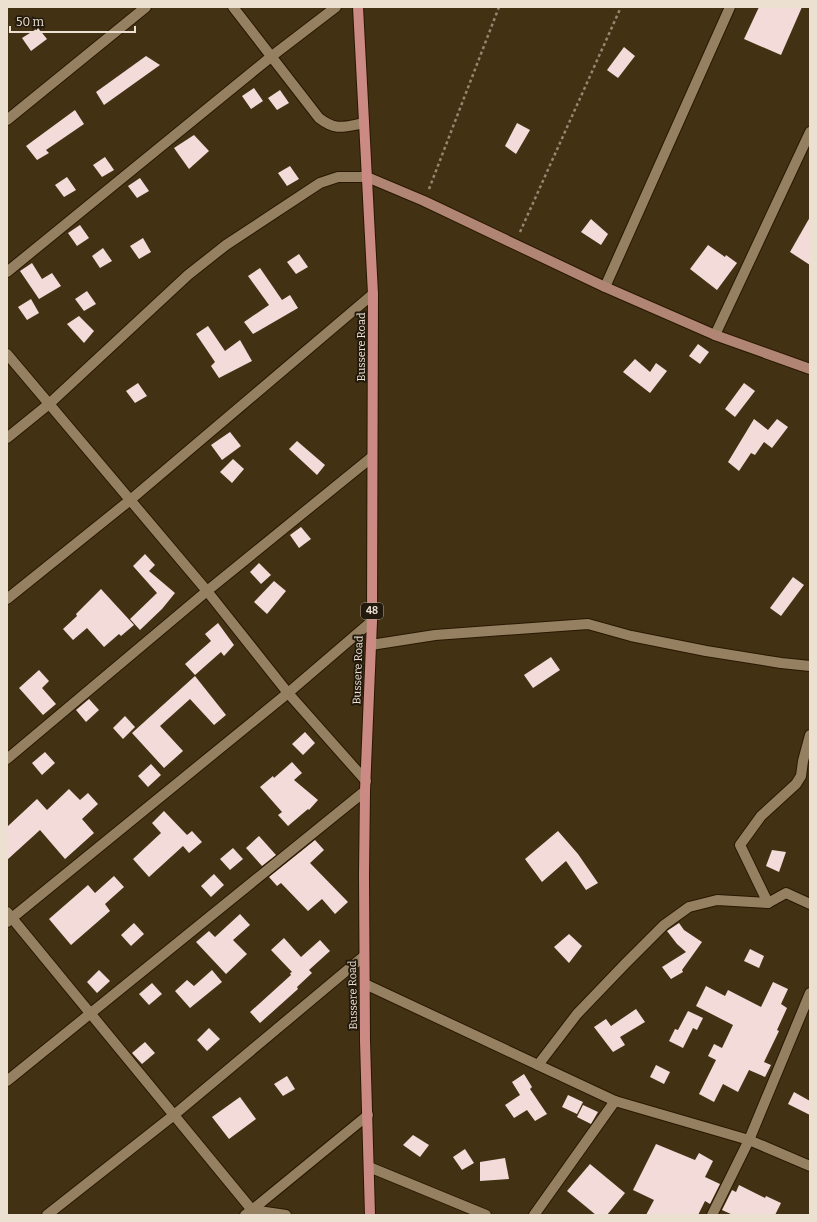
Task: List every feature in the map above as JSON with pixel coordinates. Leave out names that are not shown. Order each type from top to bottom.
[{"type":"main road","name":"Bussere Road","points":[[358,7],[373,294],[372,621],[365,786],[364,956],[370,1215]]},
{"type":"street","points":[[7,120],[146,7]]},
{"type":"street","points":[[233,7],[319,118],[329,126],[337,128],[364,123]]},
{"type":"street","points":[[7,272],[272,56],[336,7]]},
{"type":"street","points":[[605,287],[730,7]]},
{"type":"street","points":[[715,335],[810,132]]},
{"type":"street","points":[[7,438],[49,404],[188,275],[226,245],[320,183],[338,177],[367,177],[424,200],[605,287],[715,335],[810,369]]},
{"type":"street","points":[[7,599],[129,500],[373,294]]},
{"type":"street","points":[[7,354],[207,591],[288,693],[365,786],[91,1014],[7,1081]]},
{"type":"street","points":[[7,759],[207,591],[372,457]]},
{"type":"street","points":[[286,1215],[248,1212],[174,1115],[9,917],[288,693],[372,621]]},
{"type":"street","points":[[371,645],[435,635],[588,624],[631,636],[706,651],[810,666]]},
{"type":"street","points":[[768,903],[740,845],[761,816],[796,784],[801,776],[803,761],[810,735]]},
{"type":"street","points":[[538,1065],[577,1014],[664,925],[689,907],[717,900],[768,903],[786,894],[810,904]]},
{"type":"street","points":[[47,1215],[174,1115],[364,956]]},
{"type":"street","points":[[365,984],[615,1101],[749,1140],[810,1166]]},
{"type":"street","points":[[712,1215],[749,1140],[810,993]]},
{"type":"street","points":[[534,1215],[615,1101]]},
{"type":"street","points":[[248,1212],[368,1115]]},
{"type":"street","points":[[369,1167],[486,1215]]},
{"type":"path","points":[[424,200],[498,7]]},
{"type":"path","points":[[515,243],[621,7]]},
{"type":"building","points":[[759,7],[802,7],[781,55],[744,39]]},
{"type":"building","points":[[38,28],[47,39],[31,51],[22,38]]},
{"type":"building","points":[[624,47],[635,56],[618,78],[607,70]]},
{"type":"building","points":[[146,56],[160,65],[104,105],[96,92]]},
{"type":"building","points":[[254,88],[263,101],[251,109],[242,96]]},
{"type":"building","points":[[280,90],[289,103],[277,110],[268,98]]},
{"type":"building","points":[[75,110],[84,124],[46,150],[49,153],[37,160],[26,146]]},
{"type":"building","points":[[517,123],[530,130],[516,154],[505,146]]},
{"type":"building","points":[[194,135],[209,151],[189,169],[174,148]]},
{"type":"building","points":[[105,157],[114,170],[102,177],[93,165]]},
{"type":"building","points":[[290,166],[299,179],[287,186],[278,173]]},
{"type":"building","points":[[67,177],[76,190],[64,197],[55,185]]},
{"type":"building","points":[[140,178],[149,191],[137,198],[128,186]]},
{"type":"building","points":[[810,217],[810,265],[790,252]]},
{"type":"building","points":[[591,219],[608,234],[601,245],[581,232]]},
{"type":"building","points":[[80,225],[89,238],[77,246],[68,233]]},
{"type":"building","points":[[143,238],[151,252],[139,259],[130,246]]},
{"type":"building","points":[[708,245],[725,257],[726,255],[737,263],[717,290],[690,269]]},
{"type":"building","points":[[103,248],[112,261],[100,268],[92,256]]},
{"type":"building","points":[[299,254],[308,267],[296,274],[287,262]]},
{"type":"building","points":[[32,263],[42,279],[52,273],[61,286],[39,299],[20,271]]},
{"type":"building","points":[[260,268],[282,300],[290,295],[298,308],[253,334],[244,322],[269,305],[248,276]]},
{"type":"building","points":[[87,291],[96,304],[84,311],[75,299]]},
{"type":"building","points":[[31,299],[39,313],[27,320],[18,307]]},
{"type":"building","points":[[79,316],[94,331],[84,343],[67,324]]},
{"type":"building","points":[[208,326],[225,351],[240,340],[252,361],[219,378],[211,366],[215,362],[196,334]]},
{"type":"building","points":[[698,344],[709,352],[700,364],[689,356]]},
{"type":"building","points":[[635,359],[650,372],[656,363],[667,371],[650,393],[623,372]]},
{"type":"building","points":[[138,383],[147,396],[135,403],[126,391]]},
{"type":"building","points":[[744,383],[755,391],[735,417],[725,409]]},
{"type":"building","points":[[754,419],[768,430],[777,419],[788,427],[772,448],[764,442],[755,455],[751,453],[739,471],[728,462]]},
{"type":"building","points":[[230,432],[241,446],[222,460],[211,445]]},
{"type":"building","points":[[297,441],[325,465],[317,475],[289,449]]},
{"type":"building","points":[[233,459],[244,469],[232,483],[220,472]]},
{"type":"building","points":[[301,527],[311,539],[299,548],[290,535]]},
{"type":"building","points":[[145,554],[155,565],[149,571],[175,593],[162,609],[140,630],[130,619],[157,593],[133,566]]},
{"type":"building","points":[[259,563],[271,575],[261,584],[250,572]]},
{"type":"building","points":[[793,577],[804,585],[781,616],[770,608]]},
{"type":"building","points":[[274,581],[286,591],[267,614],[254,602]]},
{"type":"building","points":[[101,589],[134,625],[121,636],[119,634],[104,647],[87,628],[73,640],[63,629]]},
{"type":"building","points":[[218,623],[234,645],[224,656],[221,652],[195,675],[185,664],[211,641],[205,634]]},
{"type":"building","points":[[551,657],[560,670],[533,688],[524,675]]},
{"type":"building","points":[[39,670],[49,681],[42,688],[56,704],[43,715],[19,688]]},
{"type":"building","points":[[195,676],[226,715],[214,725],[190,699],[160,726],[183,751],[164,768],[132,733]]},
{"type":"building","points":[[89,699],[99,710],[86,722],[76,710]]},
{"type":"building","points":[[125,716],[135,727],[123,739],[113,728]]},
{"type":"building","points":[[305,732],[315,743],[303,755],[292,744]]},
{"type":"building","points":[[45,752],[55,763],[42,775],[32,763]]},
{"type":"building","points":[[292,762],[302,773],[294,780],[318,800],[309,810],[308,809],[288,826],[278,815],[282,812],[260,787],[273,776],[274,778]]},
{"type":"building","points":[[151,764],[161,775],[148,787],[138,776]]},
{"type":"building","points":[[69,789],[80,800],[88,793],[98,804],[82,819],[94,833],[65,859],[40,830],[7,860],[7,827],[37,799],[47,810]]},
{"type":"building","points":[[164,811],[187,835],[192,831],[202,842],[189,853],[183,846],[149,877],[133,859],[161,833],[152,823]]},
{"type":"building","points":[[558,831],[578,854],[598,883],[586,890],[566,861],[542,882],[525,859]]},
{"type":"building","points":[[259,836],[276,855],[262,866],[246,848]]},
{"type":"building","points":[[315,840],[324,850],[310,863],[348,902],[335,914],[322,899],[308,911],[281,883],[277,886],[269,877]]},
{"type":"building","points":[[233,848],[243,859],[230,870],[220,859]]},
{"type":"building","points":[[772,850],[786,852],[779,872],[766,866]]},
{"type":"building","points":[[214,874],[224,885],[211,897],[201,886]]},
{"type":"building","points":[[114,876],[124,887],[105,904],[110,911],[71,945],[49,919],[88,885],[95,893]]},
{"type":"building","points":[[240,914],[250,925],[233,940],[247,954],[226,974],[196,942],[209,931],[215,937]]},
{"type":"building","points":[[134,923],[144,934],[131,946],[121,935]]},
{"type":"building","points":[[679,923],[684,930],[702,942],[682,970],[683,972],[671,979],[662,967],[686,952],[677,944],[667,931]]},
{"type":"building","points":[[569,934],[582,946],[569,963],[554,947]]},
{"type":"building","points":[[284,938],[301,957],[320,940],[330,951],[309,970],[312,973],[297,987],[298,989],[260,1023],[250,1012],[291,975],[290,973],[292,972],[271,950]]},
{"type":"building","points":[[750,949],[764,956],[759,968],[744,961]]},
{"type":"building","points":[[99,970],[110,981],[97,993],[87,982]]},
{"type":"building","points":[[212,970],[222,982],[190,1008],[175,991],[187,980],[194,986]]},
{"type":"building","points":[[773,982],[788,989],[781,1004],[787,1008],[777,1030],[779,1031],[764,1062],[771,1065],[765,1077],[749,1070],[738,1092],[723,1084],[714,1102],[699,1094],[716,1060],[708,1056],[714,1044],[722,1048],[733,1025],[696,1006],[706,986],[725,996],[728,990],[761,1007]]},
{"type":"building","points":[[152,983],[162,994],[149,1005],[139,994]]},
{"type":"building","points":[[636,1009],[645,1022],[620,1037],[625,1045],[613,1052],[594,1027],[606,1019],[611,1026]]},
{"type":"building","points":[[688,1011],[703,1018],[697,1030],[693,1028],[683,1048],[669,1041],[675,1029],[678,1030]]},
{"type":"building","points":[[209,1028],[220,1039],[207,1051],[197,1040]]},
{"type":"building","points":[[145,1042],[155,1053],[142,1064],[132,1053]]},
{"type":"building","points":[[656,1065],[670,1072],[664,1084],[650,1077]]},
{"type":"building","points":[[524,1074],[532,1087],[530,1089],[547,1114],[535,1121],[527,1110],[514,1118],[505,1105],[520,1095],[512,1082]]},
{"type":"building","points":[[287,1076],[295,1089],[283,1096],[274,1084]]},
{"type":"building","points":[[794,1092],[810,1101],[810,1115],[788,1104]]},
{"type":"building","points":[[568,1095],[583,1102],[577,1114],[562,1107]]},
{"type":"building","points":[[240,1097],[256,1119],[229,1139],[212,1117]]},
{"type":"building","points":[[583,1105],[598,1112],[591,1124],[577,1117]]},
{"type":"building","points":[[413,1135],[429,1145],[420,1157],[403,1145]]},
{"type":"building","points":[[656,1144],[695,1160],[699,1153],[713,1161],[705,1177],[720,1184],[710,1204],[705,1201],[698,1215],[646,1215],[654,1200],[633,1190]]},
{"type":"building","points":[[465,1149],[474,1163],[462,1170],[453,1157]]},
{"type":"building","points":[[505,1158],[509,1179],[480,1181],[480,1162]]},
{"type":"building","points":[[590,1164],[625,1193],[607,1215],[596,1215],[567,1191]]},
{"type":"building","points":[[739,1185],[765,1198],[766,1196],[781,1203],[775,1215],[733,1215],[722,1210],[732,1190],[736,1192]]}]
